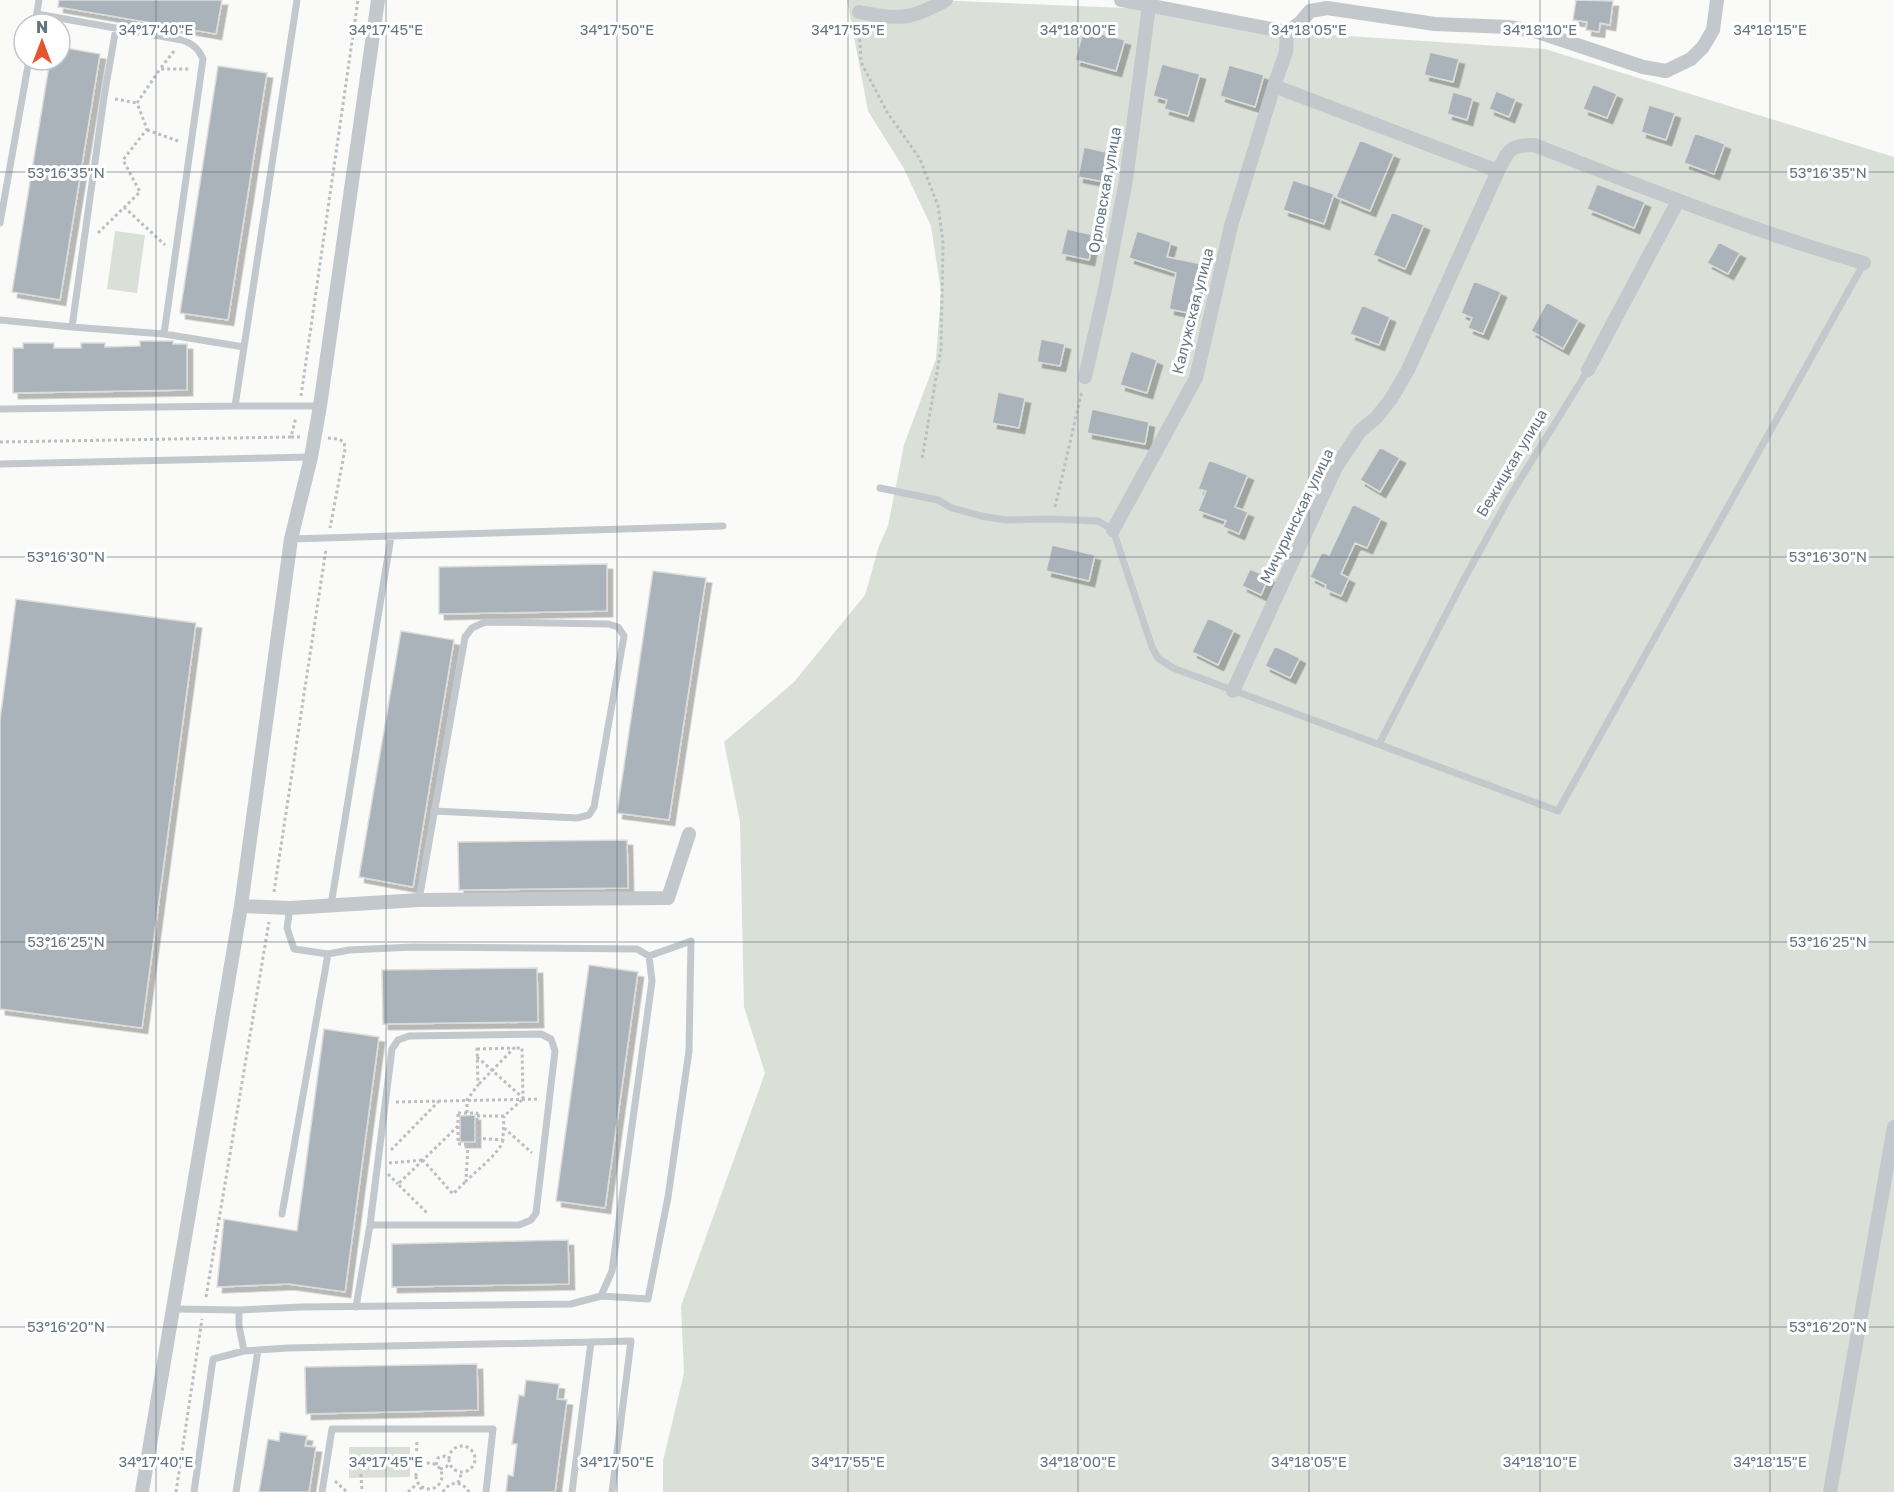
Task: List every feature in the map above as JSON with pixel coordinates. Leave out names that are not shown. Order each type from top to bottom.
[{"type":"street","points":[[142,1492],[175,1309],[241,906],[291,539],[311,457],[320,406],[378,0]]},
{"type":"street","points":[[859,12],[888,18],[908,17],[925,12],[946,0]]},
{"type":"street","points":[[1121,0],[1287,32],[1300,23],[1310,11],[1327,8],[1436,24],[1509,27],[1538,32],[1643,67],[1666,71],[1691,59],[1703,47],[1713,30],[1717,0]]},
{"type":"street","name":"Орловская улица","points":[[1085,377],[1126,180],[1149,6]]},
{"type":"street","name":"Калужская улица","points":[[1113,530],[1196,378],[1231,226],[1286,52],[1287,32]]},
{"type":"street","points":[[1274,86],[1498,171]]},
{"type":"street","name":"Мичуринская улица","points":[[1233,691],[1336,467],[1360,431],[1376,418],[1391,399],[1408,370],[1498,171],[1508,152],[1513,148],[1518,145],[1534,145],[1799,245],[1864,263]]},
{"type":"street","name":"Бежицкая улица","points":[[1588,370],[1678,201]]},
{"type":"street","points":[[241,906],[290,908],[419,900],[668,898],[689,834]]},
{"type":"street","points":[[1830,1492],[1894,1127]]},
{"type":"lane","points":[[235,406],[297,0]]},
{"type":"lane","points":[[72,20],[182,40],[199,50],[203,60],[164,334]]},
{"type":"lane","points":[[72,327],[116,28]]},
{"type":"lane","points":[[0,223],[26,72]]},
{"type":"lane","points":[[880,488],[938,500],[981,516],[1006,520],[1098,521],[1113,530],[1152,647],[1158,658],[1173,669],[1558,811],[1864,263]]},
{"type":"lane","points":[[0,320],[164,334],[244,346]]},
{"type":"lane","name":"Бежицкая улица","points":[[1379,744],[1467,573],[1510,496],[1588,370]]},
{"type":"lane","points":[[0,409],[320,406]]},
{"type":"lane","points":[[0,464],[311,457]]},
{"type":"lane","points":[[291,539],[723,526]]},
{"type":"lane","points":[[331,905],[391,537]]},
{"type":"lane","points":[[419,900],[434,811],[465,637],[472,628],[485,622],[608,624],[618,627],[624,636],[594,807],[589,814],[577,818],[434,811]]},
{"type":"lane","points":[[175,1309],[239,1310],[571,1304],[601,1296],[648,1299],[668,1197],[687,1062],[691,941],[649,956],[637,950],[425,948],[349,950],[328,954],[294,949],[287,928],[290,908]]},
{"type":"lane","points":[[282,1214],[328,954]]},
{"type":"lane","points":[[601,1296],[612,1271],[614,1260],[652,981],[649,956]]},
{"type":"lane","points":[[356,1307],[370,1225],[392,1049],[398,1040],[409,1036],[541,1034],[551,1039],[555,1051],[536,1214],[531,1220],[519,1225],[370,1225]]},
{"type":"lane","points":[[239,1310],[239,1326],[244,1351]]},
{"type":"lane","points":[[194,1492],[213,1359],[258,1350],[631,1341],[612,1492]]},
{"type":"lane","points":[[572,1492],[591,1342]]},
{"type":"lane","points":[[236,1492],[258,1350]]},
{"type":"lane","points":[[322,1492],[332,1429],[494,1429],[486,1492]]},
{"type":"path","points":[[859,12],[858,39],[861,62],[887,112],[920,159],[938,206],[943,242],[941,349],[922,459]]},
{"type":"path","points":[[137,103],[182,40]]},
{"type":"path","points":[[160,69],[201,69]]},
{"type":"path","points":[[104,98],[137,103]]},
{"type":"path","points":[[137,103],[147,129],[191,146]]},
{"type":"path","points":[[83,248],[140,192],[123,160],[147,129]]},
{"type":"path","points":[[124,207],[176,254]]},
{"type":"path","points":[[1052,519],[1085,377]]},
{"type":"path","points":[[176,1492],[203,1310],[272,907],[328,538],[345,449],[344,442],[338,438],[291,437]]},
{"type":"path","points":[[477,1035],[478,1085]]},
{"type":"path","points":[[467,1113],[466,1100],[514,1048]]},
{"type":"path","points":[[477,1049],[522,1048],[524,1098]]},
{"type":"path","points":[[477,1057],[524,1098]]},
{"type":"path","points":[[477,1116],[477,1144],[458,1144],[458,1113],[504,1116],[524,1098]]},
{"type":"path","points":[[386,1102],[524,1098],[549,1100]]},
{"type":"path","points":[[378,1164],[439,1101]]},
{"type":"path","points":[[423,1160],[453,1194],[503,1143],[504,1116]]},
{"type":"path","points":[[398,1184],[458,1126]]},
{"type":"path","points":[[504,1128],[542,1162]]},
{"type":"path","points":[[477,1138],[503,1140]]},
{"type":"path","points":[[466,1181],[468,1144]]},
{"type":"path","points":[[378,1164],[423,1160]]},
{"type":"path","points":[[378,1164],[439,1225]]},
{"type":"path","points":[[412,1436],[417,1436],[416,1474],[423,1492]]},
{"type":"path","points":[[436,1465],[438,1458],[441,1457],[450,1461],[454,1469],[462,1472],[470,1470],[475,1462],[474,1454],[471,1450],[460,1447],[453,1451],[450,1461],[446,1467],[440,1469]]},
{"type":"path","points":[[416,1474],[420,1466],[424,1464],[436,1465],[442,1475],[439,1484],[429,1489],[418,1482]]},
{"type":"path","points":[[458,1483],[462,1472]]},
{"type":"path","points":[[361,1474],[362,1492]]},
{"type":"path","points":[[408,1492],[418,1482]]},
{"type":"path","points":[[439,1484],[444,1490],[450,1484],[458,1483],[469,1492]]},
{"type":"shaded area","points":[[847,0],[934,0],[1149,9],[1287,32],[1545,49],[1894,157],[1894,1492],[663,1492],[663,1461],[684,1373],[681,1306],[765,1073],[744,1007],[740,822],[724,742],[794,682],[865,595],[879,546],[888,526],[904,445],[936,359],[941,291],[931,226],[903,167],[868,111]]},
{"type":"shaded area","points":[[115,231],[145,235],[137,293],[107,289]]},
{"type":"shaded area","points":[[349,1447],[410,1447],[410,1477],[349,1478]]},
{"type":"building","points":[[59,0],[222,0],[216,34],[58,7]]},
{"type":"building","points":[[1576,0],[1613,1],[1610,25],[1600,23],[1599,32],[1586,30],[1587,22],[1573,20]]},
{"type":"building","points":[[1084,29],[1125,40],[1116,71],[1075,60]]},
{"type":"building","points":[[72,49],[100,54],[60,300],[12,292],[48,72],[72,72]]},
{"type":"building","points":[[1430,52],[1459,59],[1453,82],[1424,75]]},
{"type":"building","points":[[1162,64],[1200,74],[1188,116],[1164,109],[1167,100],[1153,96]]},
{"type":"building","points":[[1229,65],[1264,75],[1255,107],[1220,96]]},
{"type":"building","points":[[218,66],[267,73],[228,320],[180,313]]},
{"type":"building","points":[[1593,84],[1617,94],[1607,118],[1583,109]]},
{"type":"building","points":[[1496,91],[1516,99],[1509,117],[1489,109]]},
{"type":"building","points":[[1453,92],[1473,98],[1467,120],[1447,114]]},
{"type":"building","points":[[1649,105],[1675,113],[1666,140],[1641,132]]},
{"type":"building","points":[[1695,133],[1725,144],[1714,174],[1684,163]]},
{"type":"building","points":[[1360,140],[1394,154],[1370,211],[1336,197]]},
{"type":"building","points":[[1084,147],[1110,153],[1104,182],[1078,177]]},
{"type":"building","points":[[1293,180],[1334,194],[1324,224],[1283,210]]},
{"type":"building","points":[[1597,184],[1645,202],[1634,228],[1587,209]]},
{"type":"building","points":[[1392,212],[1424,225],[1405,269],[1373,255]]},
{"type":"building","points":[[1067,229],[1094,235],[1089,260],[1061,254]]},
{"type":"building","points":[[1137,231],[1171,242],[1167,257],[1202,264],[1193,314],[1169,309],[1176,273],[1129,258]]},
{"type":"building","points":[[1719,242],[1740,253],[1728,274],[1707,263]]},
{"type":"building","points":[[1474,281],[1501,292],[1483,334],[1468,328],[1472,318],[1461,313]]},
{"type":"building","points":[[1547,302],[1579,320],[1563,349],[1531,331]]},
{"type":"building","points":[[1362,305],[1390,317],[1379,345],[1350,334]]},
{"type":"building","points":[[1041,339],[1065,344],[1060,366],[1037,362]]},
{"type":"building","points":[[140,341],[173,341],[173,344],[187,344],[187,390],[13,393],[13,348],[23,348],[23,343],[54,343],[54,348],[81,348],[81,343],[105,343],[105,347],[140,346]]},
{"type":"building","points":[[1131,351],[1157,360],[1147,393],[1120,385]]},
{"type":"building","points":[[998,392],[1025,398],[1019,428],[992,423]]},
{"type":"building","points":[[1092,409],[1149,422],[1145,444],[1087,433]]},
{"type":"building","points":[[1380,447],[1400,458],[1380,492],[1360,480]]},
{"type":"building","points":[[1209,460],[1248,475],[1235,507],[1248,512],[1239,534],[1223,527],[1226,521],[1198,511],[1206,491],[1198,489]]},
{"type":"building","points":[[1353,504],[1381,518],[1367,548],[1355,543],[1341,574],[1349,578],[1341,596],[1325,589],[1326,585],[1310,577],[1322,552],[1329,555]]},
{"type":"building","points":[[1052,545],[1095,555],[1089,581],[1046,571]]},
{"type":"building","points":[[607,564],[607,611],[439,614],[439,567]]},
{"type":"building","points":[[1250,569],[1269,577],[1261,595],[1242,586]]},
{"type":"building","points":[[653,571],[706,578],[669,820],[617,813]]},
{"type":"building","points":[[16,599],[196,623],[142,1028],[0,1009],[0,720]]},
{"type":"building","points":[[1208,618],[1234,630],[1218,665],[1192,652]]},
{"type":"building","points":[[401,631],[454,640],[413,887],[359,877]]},
{"type":"building","points":[[1275,646],[1300,658],[1290,678],[1265,666]]},
{"type":"building","points":[[627,840],[628,888],[459,890],[458,842]]},
{"type":"building","points":[[589,965],[638,972],[605,1208],[556,1201]]},
{"type":"building","points":[[537,968],[538,1022],[383,1024],[382,970]]},
{"type":"building","points":[[324,1029],[379,1037],[345,1292],[289,1284],[217,1287],[224,1219],[297,1231]]},
{"type":"building","points":[[475,1115],[475,1142],[460,1142],[460,1116]]},
{"type":"building","points":[[568,1240],[569,1284],[392,1287],[392,1244]]},
{"type":"building","points":[[477,1364],[478,1410],[306,1414],[305,1367]]},
{"type":"building","points":[[526,1380],[559,1384],[557,1399],[567,1400],[555,1492],[506,1492],[508,1475],[513,1476],[517,1444],[512,1444],[519,1395],[524,1396]]},
{"type":"building","points":[[280,1432],[307,1436],[305,1446],[316,1447],[309,1492],[259,1492],[268,1439],[279,1441]]}]
